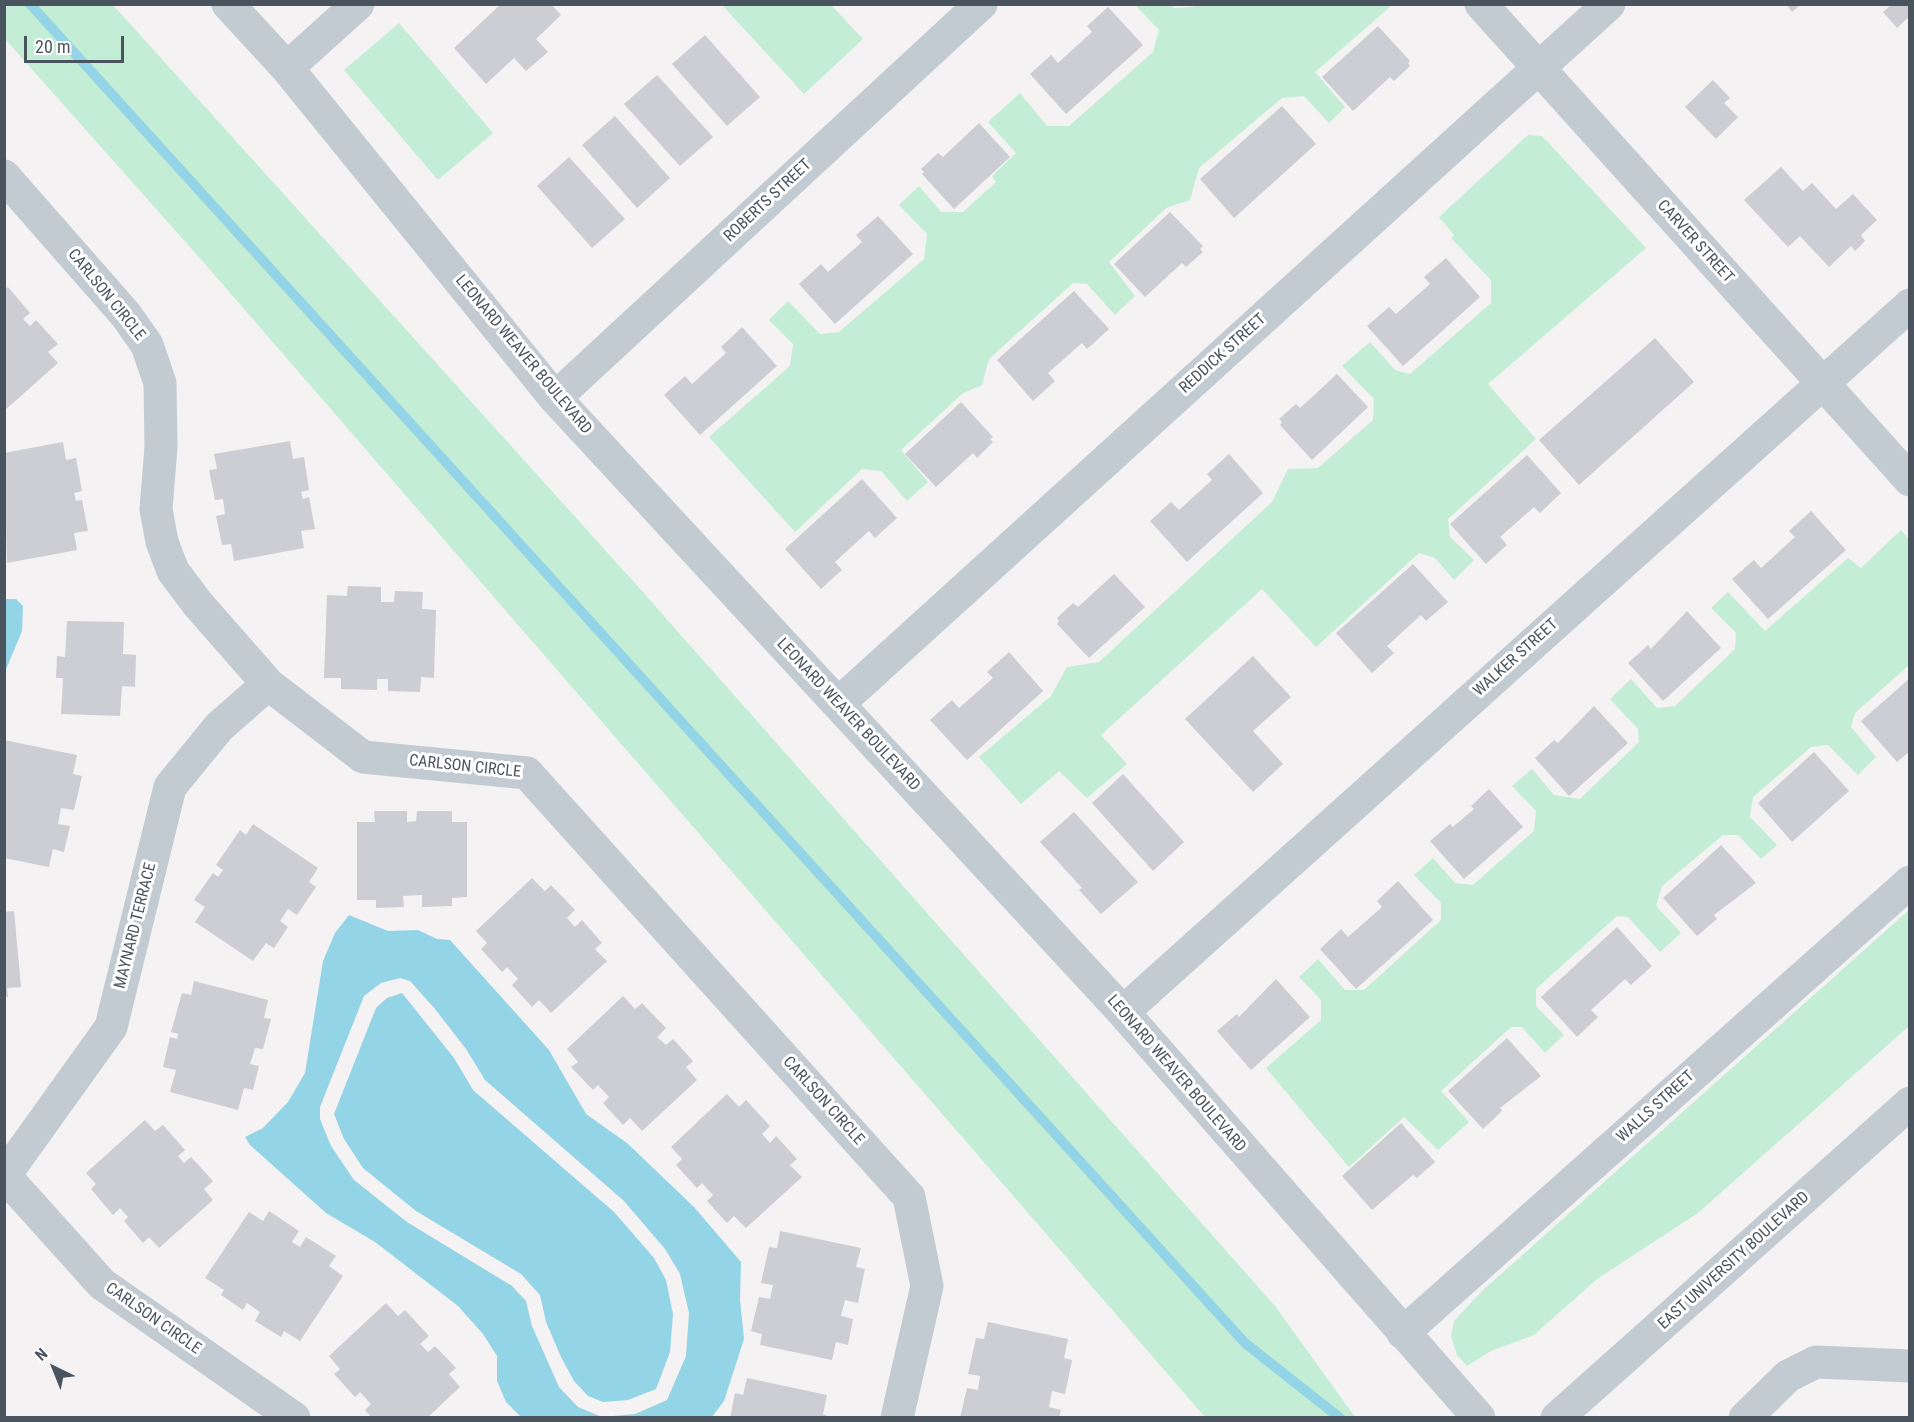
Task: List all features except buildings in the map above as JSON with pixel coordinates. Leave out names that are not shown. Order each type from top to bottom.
[{"type":"street","name":"LEONARD WEAVER BOULEVARD","points":[[228,4],[287,69],[555,398],[1123,1012],[1479,1418]]},
{"type":"street","points":[[287,69],[358,4]]},
{"type":"street","name":"ROBERTS STREET","points":[[555,398],[981,4]]},
{"type":"street","name":"CARVER STREET","points":[[1481,4],[1910,480]]},
{"type":"street","name":"REDDICK STREET","points":[[838,704],[1609,4]]},
{"type":"street","name":"CARLSON CIRCLE","points":[[4,176],[126,315],[147,345],[160,383],[162,447],[156,509],[162,542],[173,571],[197,603],[268,684],[363,757],[527,773],[909,1197],[927,1286],[897,1418]]},
{"type":"street","name":"WALKER STREET","points":[[1123,1012],[1910,305]]},
{"type":"street","name":"MAYNARD TERRACE","points":[[5,1175],[111,1027],[170,787],[219,727],[268,684]]},
{"type":"street","name":"WALLS STREET","points":[[1403,1333],[1910,882]]},
{"type":"street","name":"EAST UNIVERSITY BOULEVARD","points":[[1557,1418],[1910,1103]]},
{"type":"street","name":"CARLSON CIRCLE","points":[[5,1175],[102,1284],[294,1418]]},
{"type":"street","points":[[1745,1418],[1788,1376],[1816,1362],[1910,1366]]},
{"type":"green space","points":[[1387,4],[1390,7],[1315,72],[1345,107],[1329,123],[1304,96],[1282,98],[1199,168],[1190,200],[1166,208],[1109,262],[1135,296],[1115,315],[1087,284],[1073,283],[989,359],[982,385],[963,393],[901,450],[928,482],[907,501],[881,471],[862,469],[795,532],[709,437],[790,366],[793,344],[769,320],[788,301],[820,334],[839,332],[924,259],[927,234],[899,205],[919,186],[941,212],[963,212],[996,182],[992,176],[1016,153],[988,122],[1020,93],[1047,126],[1069,126],[1153,52],[1159,30],[1135,5],[1170,5],[1174,8],[1195,5]]},
{"type":"green space","points":[[4,5],[113,5],[633,581],[1275,1306],[1355,1417],[1205,1417],[205,264],[5,39]]},
{"type":"green space","points":[[722,5],[831,5],[863,39],[804,94]]},
{"type":"green space","points":[[399,23],[493,133],[438,180],[344,70]]},
{"type":"green space","points":[[1528,135],[1542,136],[1646,248],[1488,384],[1536,439],[1448,519],[1450,537],[1474,560],[1454,580],[1435,558],[1419,553],[1316,647],[1262,589],[1101,735],[1127,764],[1087,798],[1059,771],[1021,804],[979,757],[1051,696],[1067,667],[1099,662],[1272,502],[1288,469],[1318,468],[1373,420],[1374,399],[1342,366],[1370,342],[1395,370],[1410,374],[1491,303],[1491,280],[1451,238],[1454,235],[1439,217]]},
{"type":"green space","points":[[1901,530],[1909,539],[1909,665],[1855,713],[1851,727],[1876,757],[1858,775],[1828,745],[1811,747],[1753,797],[1750,817],[1777,845],[1761,859],[1738,835],[1723,835],[1662,886],[1656,906],[1681,933],[1660,952],[1628,917],[1617,916],[1536,989],[1536,1006],[1564,1035],[1545,1053],[1522,1027],[1511,1027],[1441,1091],[1469,1122],[1438,1150],[1404,1117],[1349,1167],[1266,1068],[1321,1020],[1321,1000],[1299,977],[1318,959],[1345,990],[1364,990],[1441,920],[1441,903],[1414,875],[1433,858],[1455,883],[1473,885],[1534,831],[1536,811],[1512,786],[1532,769],[1554,795],[1580,799],[1639,742],[1638,729],[1610,699],[1631,679],[1657,708],[1675,706],[1735,649],[1736,633],[1711,608],[1728,592],[1765,631],[1848,558],[1861,568]]},
{"type":"green space","points":[[1909,910],[1909,1026],[1698,1213],[1597,1279],[1534,1335],[1491,1351],[1467,1366],[1457,1355],[1451,1336],[1454,1321],[1482,1291]]},
{"type":"water","points":[[5,599],[16,599],[23,606],[22,631],[5,672]]},
{"type":"water","points":[[349,915],[388,931],[418,930],[437,939],[450,940],[549,1050],[586,1114],[627,1143],[694,1207],[741,1262],[740,1300],[744,1339],[724,1401],[712,1417],[602,1417],[521,1417],[506,1402],[497,1381],[497,1356],[483,1334],[458,1306],[375,1242],[326,1213],[250,1145],[245,1137],[263,1128],[288,1102],[305,1073],[323,961],[335,933]],"holes":[[[400,978],[410,981],[466,1049],[485,1080],[624,1201],[665,1249],[680,1274],[689,1313],[686,1356],[667,1400],[635,1414],[602,1417],[578,1407],[559,1387],[532,1326],[526,1301],[512,1286],[407,1222],[354,1180],[331,1146],[320,1119],[320,1107],[364,996],[381,983]]]},
{"type":"water","points":[[402,993],[454,1058],[473,1090],[614,1212],[654,1258],[666,1280],[673,1314],[670,1352],[656,1389],[628,1400],[603,1402],[588,1396],[574,1381],[561,1357],[546,1322],[540,1295],[521,1274],[416,1211],[363,1168],[344,1139],[334,1114],[376,1008],[387,998]]},
{"type":"waterway","points":[[30,4],[1245,1343],[1340,1418]]}]
